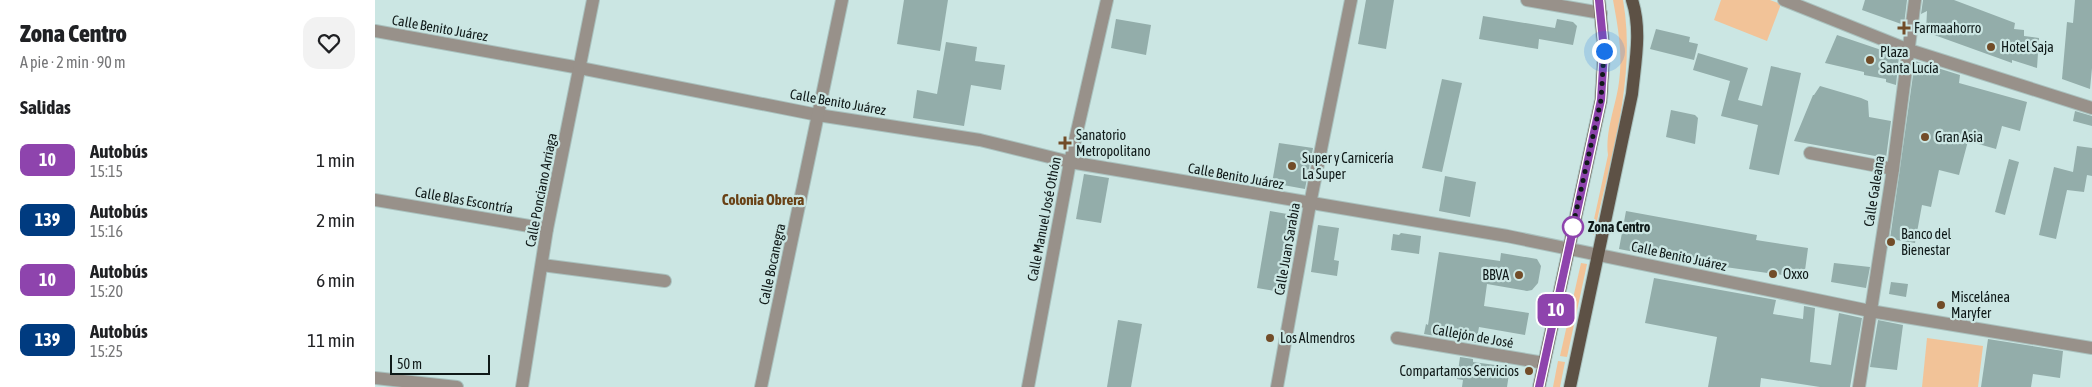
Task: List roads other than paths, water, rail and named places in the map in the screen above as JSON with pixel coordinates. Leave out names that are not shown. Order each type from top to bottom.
[{"type":"main road","points":[[1570,387],[1632,94],[1637,47],[1637,14],[1633,0]]},
{"type":"main road","points":[[1539,387],[1601,100],[1604,51],[1600,6]]},
{"type":"street","name":"Calle Ponciano Arriaga","points":[[521,387],[547,229],[593,0]]},
{"type":"street","name":"Calle Bocanegra","points":[[761,387],[843,0]]},
{"type":"street","name":"Calle Manuel José Othón","points":[[1028,387],[1069,162],[1107,0]]},
{"type":"street","name":"Calle Juan Sarabia","points":[[1277,387],[1310,204],[1351,0]]},
{"type":"street","points":[[1527,0],[1600,6]]},
{"type":"street","points":[[1784,0],[1909,50],[2092,108]]},
{"type":"street","name":"Calle Galeana","points":[[1859,387],[1893,169],[1915,0]]},
{"type":"street","name":"Calle Benito Juárez","points":[[375,32],[580,68],[819,115],[981,140],[1069,162],[1507,236],[1870,311],[2092,348]]},
{"type":"street","points":[[1810,153],[1893,169]]},
{"type":"street","name":"Calle Blas Escontría","points":[[375,200],[547,229]]},
{"type":"street","points":[[542,265],[665,281]]},
{"type":"street","name":"Callejón de José","points":[[1397,338],[1544,363]]},
{"type":"street","points":[[375,378],[457,387]]},
{"type":"place","name":"Farmaahorro","points":[[1904,28]]},
{"type":"place","name":"Hotel Saja","points":[[1991,47]]},
{"type":"place","name":"Plaza Santa Lucía","points":[[1870,60]]},
{"type":"place","name":"Gran Asia","points":[[1925,137]]},
{"type":"place","name":"Sanatorio Metropolitano","points":[[1065,143]]},
{"type":"place","name":"Super y Carnicería La Super","points":[[1292,166]]},
{"type":"place","name":"Zona Centro","points":[[1573,227]]},
{"type":"place","name":"Banco del Bienestar","points":[[1891,242]]},
{"type":"place","name":"Oxxo","points":[[1773,274]]},
{"type":"place","name":"BBVA","points":[[1519,275]]},
{"type":"place","name":"Miscelánea Maryfer","points":[[1941,305]]},
{"type":"place","name":"Los Almendros","points":[[1270,338]]},
{"type":"place","name":"Compartamos Servicios","points":[[1529,371]]},
{"type":"district","name":"Colonia Obrera","points":[[763,199]]}]
